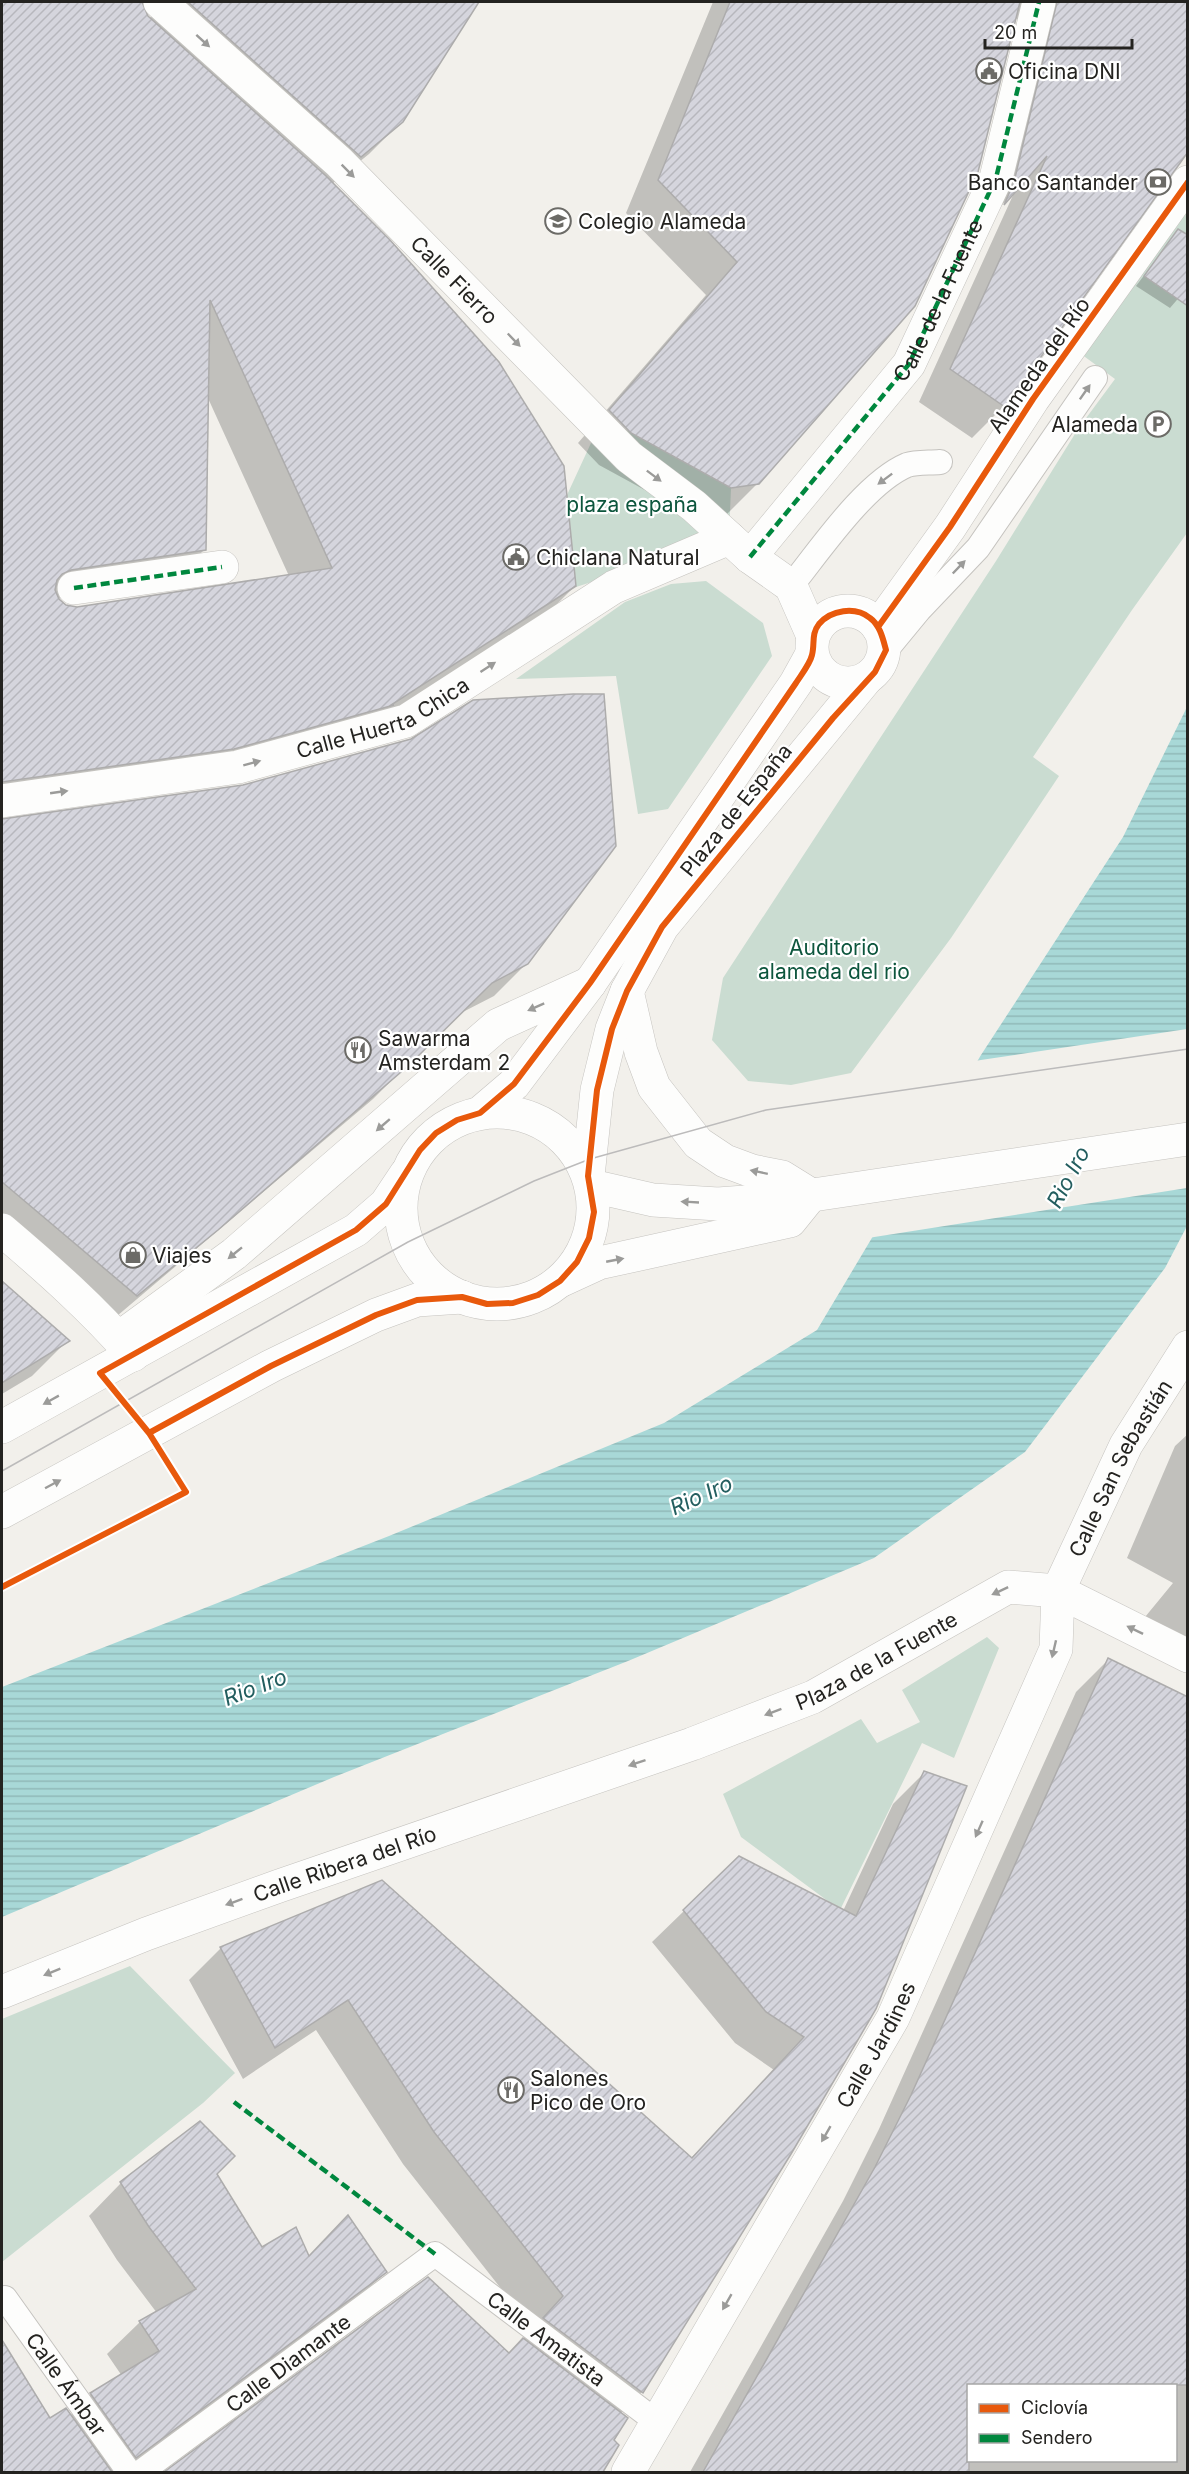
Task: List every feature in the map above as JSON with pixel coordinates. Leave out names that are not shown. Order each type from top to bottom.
[{"type":"street","name":"Calle Fierro","points":[[159,2],[339,162],[629,457],[694,506],[739,548]]},
{"type":"street","name":"Calle de la Fuente","points":[[739,548],[909,364],[996,178],[1039,2]]},
{"type":"street","name":"Alameda del Río","points":[[882,639],[950,527],[1033,399],[1188,182]]},
{"type":"street","points":[[739,548],[791,585],[813,645],[824,675],[833,680],[855,684],[866,679],[876,672],[882,639],[870,618],[847,610],[825,619],[813,645]]},
{"type":"street","name":"Calle Huerta Chica","points":[[2,801],[238,767],[406,721],[614,587],[739,548]]},
{"type":"street","points":[[74,588],[222,567]]},
{"type":"street","name":"Plaza de España","points":[[480,1113],[514,1084],[590,983],[796,684],[813,645]]},
{"type":"street","name":"Plaza de España","points":[[590,1181],[597,1090],[612,1029],[627,991],[662,927],[866,679]]},
{"type":"street","points":[[126,1347],[498,1025],[590,983]]},
{"type":"street","points":[[627,991],[641,1052],[654,1087],[698,1143],[725,1161],[752,1171],[783,1177],[823,1194]]},
{"type":"street","points":[[2,1427],[126,1347],[356,1230],[386,1204],[420,1150],[436,1133],[457,1120],[480,1113],[504,1111],[528,1116],[549,1126],[568,1142],[582,1162],[590,1181],[594,1212],[589,1238],[577,1262],[560,1281]]},
{"type":"street","points":[[590,1181],[653,1200],[718,1204],[823,1194],[1188,1139]]},
{"type":"street","points":[[408,1172],[402,1195],[402,1219],[408,1242],[421,1265],[440,1284],[462,1297],[487,1304],[513,1303],[538,1295],[560,1281],[599,1263],[789,1221],[823,1194]]},
{"type":"street","points":[[2,1230],[44,1265],[126,1347]]},
{"type":"street","points":[[2,1512],[271,1366],[376,1315],[417,1300],[462,1297]]},
{"type":"street","name":"Calle San Sebastián","points":[[1058,1591],[1125,1445],[1188,1347]]},
{"type":"street","name":"Plaza de la Fuente","points":[[692,1744],[813,1697],[1008,1587],[1058,1591]]},
{"type":"street","points":[[1058,1591],[1188,1656]]},
{"type":"street","name":"Calle Jardines","points":[[628,2472],[893,2019],[1056,1648],[1058,1591]]},
{"type":"street","name":"Calle Ribera del Río","points":[[2,1992],[147,1934],[279,1886],[692,1744]]},
{"type":"lane","points":[[882,639],[919,610],[978,548],[1095,378]]},
{"type":"lane","points":[[791,585],[846,518],[884,477],[909,464],[940,462]]},
{"type":"lane","name":"Calle Amatista","points":[[435,2254],[657,2422]]},
{"type":"lane","name":"Calle Diamante","points":[[141,2472],[435,2254]]},
{"type":"lane","name":"Calle Ámbar","points":[[5,2298],[129,2472]]},
{"type":"green space","name":"Auditorio alameda del rio","points":[[1187,194],[1187,533],[1033,757],[1059,776],[951,938],[851,1073],[791,1085],[748,1081],[712,1040],[723,978],[996,561],[1078,429],[1115,379],[1081,354]]},
{"type":"green space","name":"plaza españa","points":[[603,417],[731,488],[729,538],[576,587],[567,495]]},
{"type":"green space","points":[[706,581],[763,623],[772,656],[668,809],[638,814],[616,676],[516,679],[625,602],[671,584]]},
{"type":"green space","points":[[987,1637],[999,1648],[954,1758],[922,1743],[840,1910],[741,1837],[723,1794],[861,1719],[877,1743],[920,1722],[902,1690]]},
{"type":"green space","points":[[130,1966],[235,2073],[203,2103],[2,2262],[2,2019]]},
{"type":"water","name":"Rio Iro","points":[[1187,707],[1187,1226],[1165,1268],[1025,1452],[874,1558],[628,1661],[334,1777],[2,1917],[2,1687],[389,1536],[664,1423],[817,1330],[981,1055],[1123,837]]},
{"type":"pier","points":[[1187,1029],[1187,1188],[868,1238],[974,1061]]},
{"type":"building","points":[[2,2],[142,2],[148,16],[326,176],[390,240],[499,362],[564,466],[576,586],[391,705],[394,705],[234,749],[2,782]],"holes":[[[210,300],[332,568],[77,607],[66,605],[59,599],[55,590],[57,580],[62,574],[71,570],[206,550]]]},
{"type":"building","points":[[188,2],[479,2],[403,122],[361,157]]},
{"type":"building","points":[[730,2],[1020,2],[978,172],[915,306],[759,484],[731,488],[631,433],[609,410],[737,262],[658,180]]},
{"type":"building","points":[[1057,2],[1188,2],[1188,152],[1005,407],[950,369],[1047,156],[1004,205],[1014,182]]},
{"type":"building","points":[[1178,229],[1188,235],[1188,306],[1144,276]]},
{"type":"building","points":[[604,694],[616,846],[528,964],[492,983],[408,1066],[218,1230],[137,1296],[2,1182],[2,819],[243,785],[411,739],[473,700]]},
{"type":"building","points":[[2,1281],[70,1341],[2,1383]]},
{"type":"building","points":[[1108,1658],[1188,1697],[1188,2385],[967,2384],[969,2472],[703,2472],[875,2167],[911,2095]]},
{"type":"building","points":[[924,1771],[967,1786],[876,2009],[791,2154],[643,2393],[543,2318],[563,2296],[434,2132],[348,2000],[275,2048],[220,1947],[382,1880],[692,2158],[804,2037],[766,2012],[683,1910],[739,1856],[856,1916]]},
{"type":"building","points":[[200,2121],[235,2156],[217,2174],[262,2247],[296,2227],[309,2256],[348,2215],[387,2272],[136,2458],[90,2393],[159,2351],[139,2321],[196,2289],[149,2227],[120,2182]]},
{"type":"building","points":[[428,2277],[509,2353],[523,2338],[628,2418],[614,2440],[619,2445],[603,2472],[164,2472]]},
{"type":"building","points":[[2,2340],[50,2418],[66,2408],[112,2472],[2,2472]]},
{"type":"tram line","points":[[2,1471],[408,1242],[534,1181],[590,1159],[766,1110],[1188,1049]]},
{"type":"marked path","points":[[750,557],[909,364],[996,178],[1039,2]]},
{"type":"marked path","points":[[74,588],[222,567]]},
{"type":"marked path","points":[[234,2102],[435,2254]]},
{"type":"cycle path","points":[[878,627],[950,527],[1033,399],[1188,182]]},
{"type":"cycle path","points":[[2,1587],[186,1492],[149,1433],[100,1373],[356,1230],[386,1204],[420,1150],[436,1133],[457,1120],[480,1113],[514,1084],[590,983],[803,673],[811,658],[814,635],[819,624],[830,615],[843,611],[864,614],[873,621],[881,632],[886,650],[875,672],[833,718],[662,927],[627,991],[612,1029],[597,1090],[588,1176],[594,1212],[589,1238],[577,1262],[560,1281],[538,1295],[513,1303],[487,1304],[462,1297],[417,1300],[376,1315],[271,1366],[149,1433]]},
{"type":"place","name":"Oficina DNI","points":[[989,71]]},
{"type":"place","name":"Banco Santander","points":[[1158,182]]},
{"type":"place","name":"Colegio Alameda","points":[[558,221]]},
{"type":"place","name":"Alameda","points":[[1158,424]]},
{"type":"place","name":"Chiclana Natural","points":[[516,557]]},
{"type":"place","name":"Sawarma Amsterdam 2","points":[[358,1050]]},
{"type":"place","name":"Viajes","points":[[133,1255]]},
{"type":"place","name":"Salones Pico de Oro","points":[[511,2090]]}]
